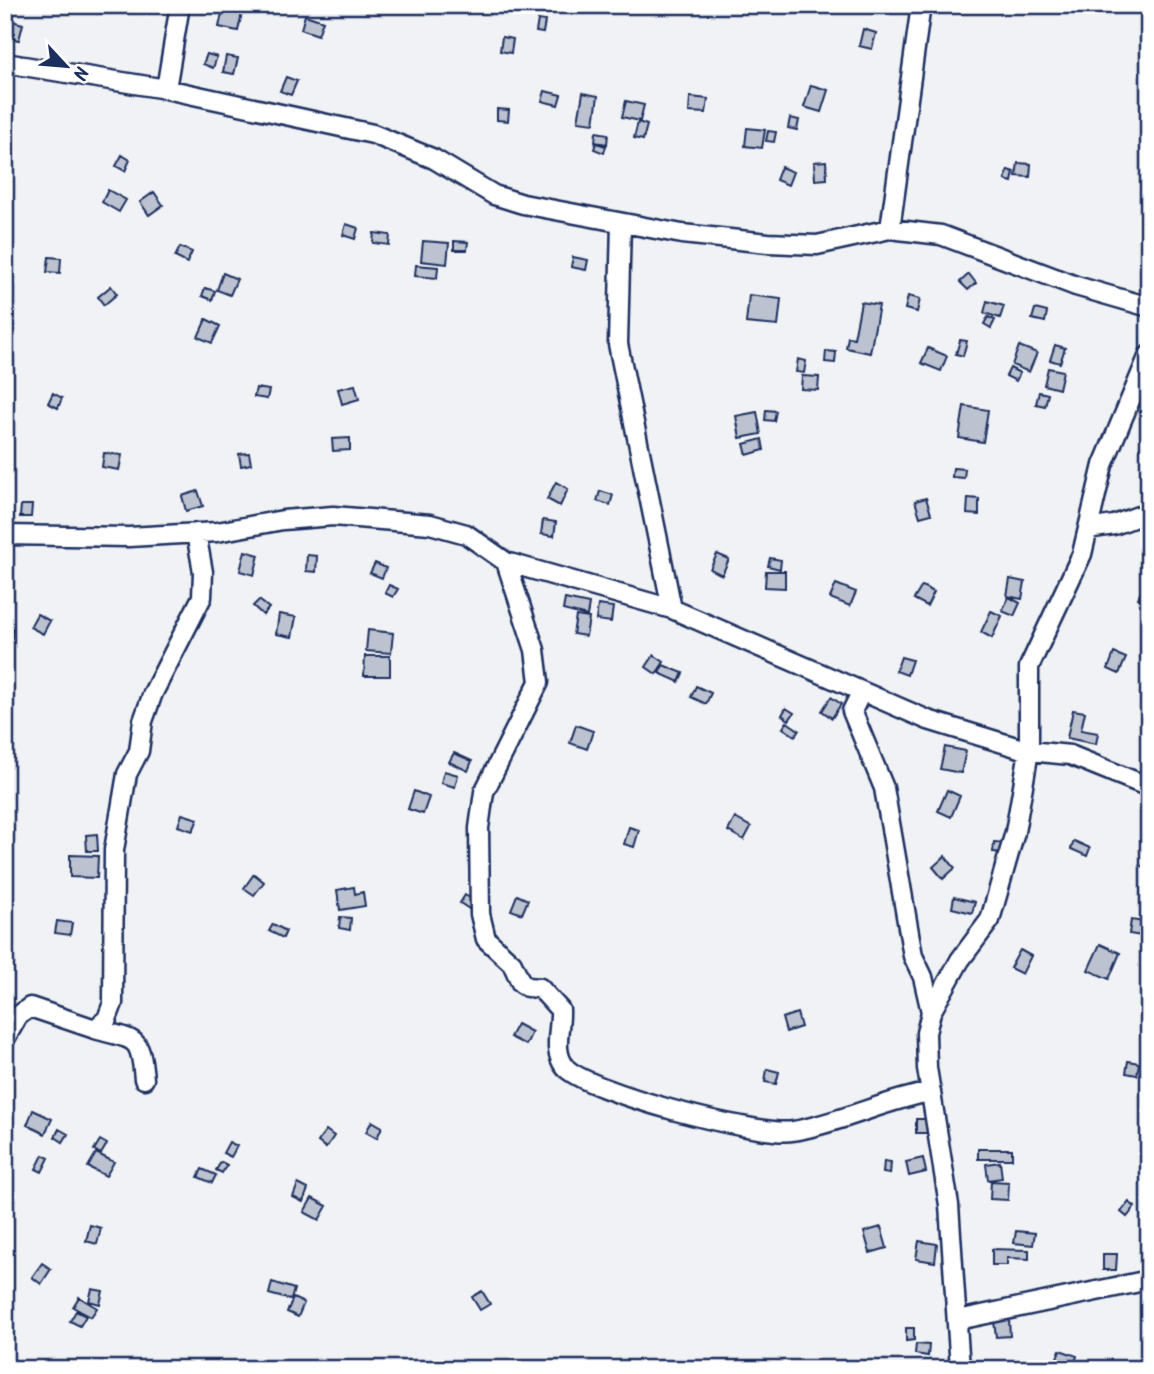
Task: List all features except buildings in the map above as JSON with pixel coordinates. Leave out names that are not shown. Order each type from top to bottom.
[{"type":"street","points":[[166,89],[180,5]]},
{"type":"street","points":[[890,229],[921,5]]},
{"type":"street","points":[[5,63],[166,89],[373,134],[435,159],[494,195],[523,204],[682,234],[817,245],[890,229],[951,238],[1076,286],[1149,307]]},
{"type":"street","points":[[621,223],[618,344],[672,609]]},
{"type":"street","points":[[931,1012],[960,960],[990,920],[1015,832],[1029,751],[1029,667],[1082,554],[1103,465],[1149,355]]},
{"type":"street","points":[[1088,529],[1114,524],[1149,512]]},
{"type":"street","points":[[5,535],[129,537],[196,533],[333,516],[430,524],[466,534],[506,562],[672,609],[928,720],[1029,751],[1070,755],[1149,787]]},
{"type":"street","points":[[95,1029],[107,1019],[113,1003],[114,850],[127,775],[138,751],[143,721],[153,693],[202,597],[203,572],[196,533]]},
{"type":"street","points":[[506,562],[535,650],[539,682],[484,792],[479,828],[480,914],[486,939],[512,963],[521,983],[527,987],[540,988],[560,1010],[557,1045],[563,1065],[586,1081],[672,1110],[764,1131],[792,1132],[841,1120],[903,1097],[931,1092]]},
{"type":"street","points":[[861,693],[852,711],[884,788],[913,956],[923,976],[931,1012],[926,1049],[949,1205],[960,1369]]},
{"type":"street","points":[[5,1039],[18,1016],[30,1007],[135,1040],[141,1049],[144,1079]]},
{"type":"street","points":[[958,1320],[1149,1280]]}]
